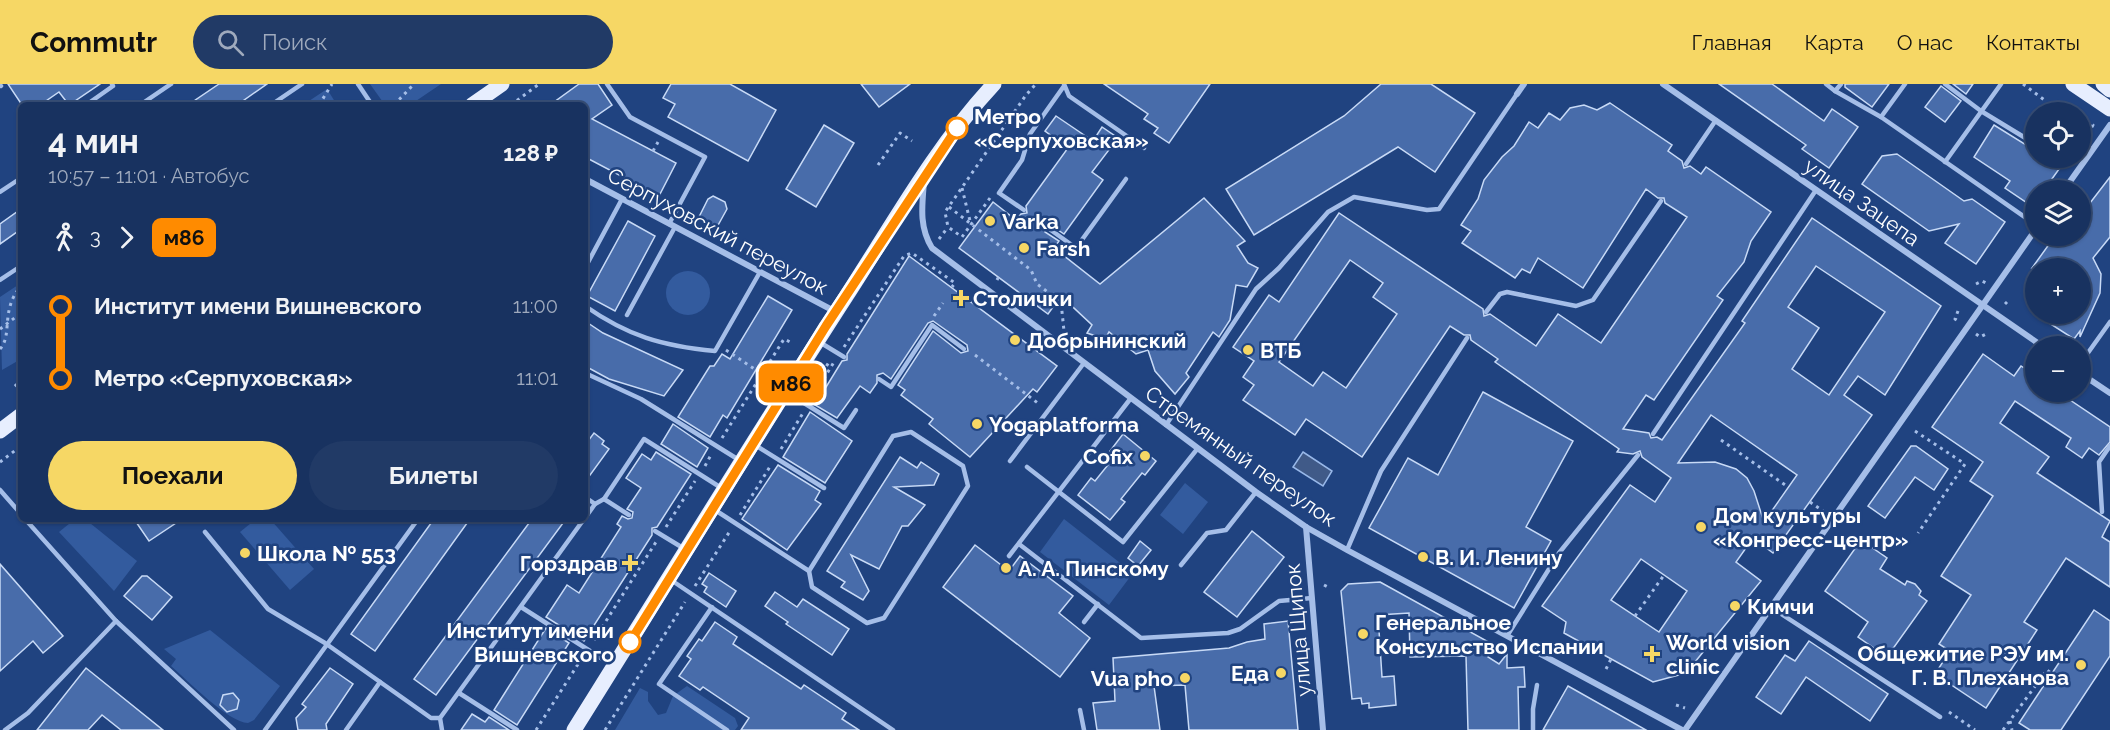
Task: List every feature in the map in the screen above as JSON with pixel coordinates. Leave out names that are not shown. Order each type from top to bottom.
[{"type":"main road","points":[[476,102],[502,84]]},
{"type":"main road","points":[[574,730],[818,340],[925,175],[969,111],[994,84]]},
{"type":"main road","points":[[2073,84],[2110,109]]},
{"type":"main road","points":[[2103,84],[2110,90]]},
{"type":"main road","points":[[0,431],[18,417]]},
{"type":"street","points":[[969,111],[983,84]]},
{"type":"street","points":[[1517,94],[1524,84]]},
{"type":"street","name":"улица Зацепа","points":[[1663,84],[2027,336]]},
{"type":"street","points":[[2071,180],[2110,125]]},
{"type":"street","name":"Стремянный переулок","points":[[925,175],[921,216],[925,237],[932,248],[1256,492],[1306,527],[1347,550],[1683,730]]},
{"type":"street","name":"Серпуховский переулок","points":[[588,181],[836,312]]},
{"type":"street","points":[[1683,730],[1772,608],[2025,243]]},
{"type":"street","points":[[2091,380],[2110,393]]},
{"type":"street","name":"улица Щипок","points":[[1306,527],[1323,730]]},
{"type":"lane","points":[[90,102],[113,86],[112,84]]},
{"type":"lane","points":[[144,102],[171,84]]},
{"type":"lane","points":[[276,102],[303,84]]},
{"type":"lane","points":[[358,84],[370,102]]},
{"type":"lane","points":[[607,84],[630,117],[705,157],[627,315]]},
{"type":"lane","points":[[1826,84],[1881,117],[2025,219]]},
{"type":"lane","points":[[1835,91],[1840,84]]},
{"type":"lane","points":[[1881,117],[1905,84]]},
{"type":"lane","points":[[1945,84],[1981,111],[2025,138]]},
{"type":"lane","points":[[1945,162],[2001,84]]},
{"type":"lane","points":[[1024,210],[999,193],[1022,160],[1030,134],[1064,85],[1070,96],[1144,148]]},
{"type":"lane","points":[[1166,425],[1256,289],[1280,268],[1329,212],[1354,197],[1427,210],[1439,209],[1517,94]]},
{"type":"lane","points":[[1686,164],[1716,120]]},
{"type":"lane","points":[[1048,228],[1076,248],[1126,179]]},
{"type":"lane","points":[[0,192],[18,180]]},
{"type":"lane","points":[[1653,434],[1816,190]]},
{"type":"lane","points":[[588,262],[622,199]]},
{"type":"lane","points":[[1486,312],[1500,294],[1507,292],[1576,306],[1593,300],[1661,201]]},
{"type":"lane","points":[[0,280],[18,268]]},
{"type":"lane","points":[[588,308],[621,329],[645,339],[680,348],[715,351],[760,272]]},
{"type":"lane","points":[[2091,349],[2110,322]]},
{"type":"lane","points":[[879,379],[891,387],[932,325],[964,349]]},
{"type":"lane","points":[[1347,550],[1381,471],[1467,338]]},
{"type":"lane","points":[[818,340],[842,356]]},
{"type":"lane","points":[[1010,461],[1084,363]]},
{"type":"lane","points":[[588,374],[641,399],[742,462]]},
{"type":"lane","points":[[786,392],[844,428],[856,410]]},
{"type":"lane","points":[[1009,556],[1131,398]]},
{"type":"lane","points":[[713,508],[809,571],[812,587],[867,623],[884,618],[968,486],[963,466],[911,432],[893,436],[809,571]]},
{"type":"lane","points":[[588,514],[595,504],[604,499],[644,439],[724,489]]},
{"type":"lane","points":[[753,443],[824,488]]},
{"type":"lane","points":[[2102,512],[2099,462],[2110,446]]},
{"type":"lane","points":[[1027,467],[1123,542],[1198,448]]},
{"type":"lane","points":[[1507,636],[1559,553],[1638,455]]},
{"type":"lane","points":[[0,490],[18,511]]},
{"type":"lane","points":[[1181,565],[1207,533],[1226,530],[1256,492]]},
{"type":"lane","points":[[588,499],[595,504]]},
{"type":"lane","points":[[604,499],[629,515]]},
{"type":"lane","points":[[29,522],[116,621],[234,730]]},
{"type":"lane","points":[[265,730],[416,522]]},
{"type":"lane","points":[[442,730],[440,718],[582,522]]},
{"type":"lane","points":[[655,531],[686,550]]},
{"type":"lane","points":[[206,532],[268,609],[326,644],[431,718],[440,718]]},
{"type":"lane","points":[[1019,544],[1141,638],[1228,633],[1240,629],[1279,601],[1312,598]]},
{"type":"lane","points":[[669,578],[893,730]]},
{"type":"lane","points":[[1084,622],[1098,604]]},
{"type":"lane","points":[[520,607],[614,666]]},
{"type":"lane","points":[[712,607],[660,684],[727,730]]},
{"type":"lane","points":[[1772,608],[1940,717]]},
{"type":"lane","points":[[5,730],[28,713],[116,621]]},
{"type":"lane","points":[[346,730],[380,682]]},
{"type":"lane","points":[[1533,730],[1533,709],[1537,685]]},
{"type":"lane","points":[[459,693],[517,730]]},
{"type":"lane","points":[[1080,710],[1084,730]]},
{"type":"path","points":[[321,102],[332,84]]},
{"type":"path","points":[[397,102],[414,84]]},
{"type":"path","points":[[512,102],[514,98],[539,84]]},
{"type":"path","points":[[987,203],[962,237],[948,227],[945,212],[1036,84]]},
{"type":"path","points":[[2023,84],[2044,102]]},
{"type":"path","points":[[1007,122],[1046,112]]},
{"type":"path","points":[[878,165],[900,133],[912,141]]},
{"type":"path","points":[[962,188],[971,225]]},
{"type":"path","points":[[949,207],[1031,270],[1037,284],[1061,302],[1064,331]]},
{"type":"path","points":[[939,238],[948,227]]},
{"type":"path","points":[[605,730],[831,367],[842,356],[904,256],[912,254],[923,260],[955,284],[952,287]]},
{"type":"path","points":[[1976,284],[1982,281],[1986,283]]},
{"type":"path","points":[[0,349],[6,338],[2,328],[6,306],[11,295],[18,289]]},
{"type":"path","points":[[932,325],[943,303]]},
{"type":"path","points":[[1958,311],[1955,319],[1958,321]]},
{"type":"path","points":[[2,328],[18,315]]},
{"type":"path","points":[[1977,334],[1980,337],[1986,333]]},
{"type":"path","points":[[784,339],[790,342]]},
{"type":"path","points":[[718,345],[762,374]]},
{"type":"path","points":[[975,355],[1048,410]]},
{"type":"path","points":[[826,364],[831,367]]},
{"type":"path","points":[[15,384],[18,388]]},
{"type":"path","points":[[1915,431],[1965,464],[1918,533]]},
{"type":"path","points":[[1721,440],[1788,487]]},
{"type":"path","points":[[0,462],[18,448]]},
{"type":"path","points":[[1810,502],[1823,511]]},
{"type":"path","points":[[1635,616],[1665,575]]},
{"type":"path","points":[[1606,669],[1611,659]]},
{"type":"path","points":[[2003,730],[2047,670],[2052,674]]},
{"type":"path","points":[[1676,705],[1685,708]]},
{"type":"path","points":[[2010,721],[2012,730]]},
{"type":"shaded area","points":[[370,84],[441,84],[414,102],[383,102]]},
{"type":"shaded area","points":[[327,89],[335,102],[308,102]]},
{"type":"shaded area","points":[[688,271],[704,277],[710,293],[704,309],[688,315],[672,309],[666,293],[672,277]]},
{"type":"shaded area","points":[[18,285],[18,361],[2,370],[0,297]]},
{"type":"shaded area","points":[[1303,452],[1332,471],[1323,486],[1293,467]]},
{"type":"shaded area","points":[[1185,483],[1208,502],[1183,534],[1160,515]]},
{"type":"shaded area","points":[[1064,519],[1133,573],[1109,605],[1040,552]]},
{"type":"shaded area","points":[[71,522],[89,522],[137,561],[114,591],[59,532]]},
{"type":"shaded area","points":[[252,522],[273,522],[314,569],[290,590],[240,532]]},
{"type":"shaded area","points":[[210,630],[280,686],[254,720],[248,723],[230,716],[197,690],[171,666],[176,659],[164,649]]},
{"type":"shaded area","points":[[687,686],[735,718],[738,726],[735,730],[615,730],[640,688],[648,692],[648,701],[658,715],[666,713],[673,696]]},
{"type":"building","points":[[8,84],[100,84],[73,102],[67,102],[59,92],[44,102],[20,102]]},
{"type":"building","points":[[219,84],[267,84],[241,102],[192,102]]},
{"type":"building","points":[[579,84],[598,84],[612,105],[592,119],[676,163],[659,196],[588,159],[588,102],[554,102]]},
{"type":"building","points":[[671,84],[730,84],[776,110],[748,161],[668,117],[675,104],[663,98]]},
{"type":"building","points":[[861,84],[910,84],[879,107]]},
{"type":"building","points":[[1104,84],[1210,84],[1169,143],[1154,133],[1158,128],[1144,119],[1148,114]]},
{"type":"building","points":[[1381,84],[1431,84],[1475,113],[1435,172],[1398,147],[1254,235],[1226,189],[1344,116]]},
{"type":"building","points":[[1719,84],[1772,84],[1824,121],[1832,109],[1858,127],[1829,168],[1802,149],[1806,145]]},
{"type":"building","points":[[1845,84],[1889,84],[1872,107],[1845,87]]},
{"type":"building","points":[[1953,84],[1973,84],[1966,94]]},
{"type":"building","points":[[1941,86],[1961,101],[1945,122],[1925,107]]},
{"type":"building","points":[[1610,103],[1672,145],[1668,151],[1682,161],[1684,168],[1690,166],[1701,174],[1706,167],[1771,212],[1751,241],[1744,262],[1717,296],[1723,300],[1654,400],[1646,395],[1623,429],[1649,433],[1651,438],[1657,437],[1662,440],[1745,323],[1742,321],[1812,218],[1941,306],[1885,395],[1858,376],[1844,395],[1872,415],[1773,553],[1753,538],[1736,562],[1761,581],[1686,673],[1653,682],[1564,633],[1566,622],[1542,606],[1630,485],[1655,502],[1671,478],[1642,457],[1640,451],[1633,454],[1617,452],[1619,449],[1495,362],[1498,359],[1471,340],[1470,335],[1464,335],[1450,326],[1362,457],[1306,419],[1295,435],[1243,400],[1254,385],[1243,377],[1254,361],[1233,347],[1269,295],[1279,302],[1339,213],[1483,309],[1484,316],[1490,314],[1536,346],[1558,314],[1601,343],[1687,217],[1665,203],[1664,198],[1658,198],[1646,189],[1583,288],[1538,258],[1530,273],[1522,269],[1515,278],[1462,243],[1471,231],[1461,225],[1478,199],[1484,180],[1514,146],[1529,122],[1538,128],[1549,113],[1560,120],[1570,108],[1584,105],[1597,110]],"holes":[[[1350,260],[1383,283],[1373,297],[1397,314],[1346,388],[1323,372],[1313,386],[1279,362]],[[1816,266],[1885,312],[1829,395],[1792,369],[1819,328],[1788,307]],[[1711,415],[1797,475],[1764,522],[1754,491],[1747,478],[1736,469],[1715,462],[1678,463]],[[1641,559],[1687,591],[1659,632],[1611,600]]]},
{"type":"building","points":[[1056,116],[1093,141],[1102,127],[1118,138],[1092,172],[1103,180],[1064,234],[1049,224],[1044,227],[1045,232],[1059,241],[1054,248],[1100,284],[1204,198],[1245,241],[1237,246],[1248,263],[1258,268],[1247,287],[1236,285],[1230,320],[1219,337],[1213,332],[1186,373],[1189,377],[1175,394],[1155,371],[1148,350],[1136,354],[1109,332],[1105,339],[1087,333],[1092,325],[1061,296],[1048,314],[959,248],[993,202],[1016,220],[1021,214],[1027,213],[1026,206],[1068,148],[1045,131]]},
{"type":"building","points":[[824,125],[854,143],[816,207],[786,189]]},
{"type":"building","points":[[1994,125],[2025,144],[2025,168],[2060,168],[2051,180],[2025,180],[2025,202],[2005,188],[2010,181],[1974,157]]},
{"type":"building","points":[[1897,154],[1964,201],[1972,199],[2005,222],[1976,264],[1945,243],[1959,224],[1929,231],[1862,184],[1882,156]]},
{"type":"building","points":[[2110,177],[2110,237],[2093,258],[2101,274],[2100,293],[2091,313],[2091,258],[2039,258],[2048,246],[2091,246],[2091,202]]},
{"type":"building","points":[[713,196],[725,202],[727,209],[717,227],[699,217],[708,199]]},
{"type":"building","points":[[18,211],[18,231],[0,244],[0,224]]},
{"type":"building","points":[[628,221],[655,236],[615,311],[588,297]]},
{"type":"building","points":[[909,256],[1057,366],[1037,392],[1033,389],[970,457],[929,424],[933,419],[901,395],[905,390],[898,385],[933,331],[961,353],[968,351],[967,345],[933,321],[928,323],[891,379],[883,373],[877,375],[877,383],[870,393],[860,386],[837,418],[815,405],[842,361],[847,360],[847,354]]},
{"type":"building","points":[[768,296],[792,310],[727,418],[723,415],[710,437],[678,417],[710,366],[714,366],[722,354],[730,359]]},
{"type":"building","points":[[588,323],[603,333],[683,370],[664,396],[609,379],[588,368]]},
{"type":"building","points":[[2051,324],[2086,324],[2080,336],[2080,331],[2076,336],[2069,336]]},
{"type":"building","points":[[1983,354],[2014,376],[2021,366],[2025,369],[2025,402],[2073,402],[2110,427],[2110,442],[2099,455],[2089,448],[2082,458],[2066,447],[2071,438],[2015,401],[2000,423],[2049,457],[2037,473],[2110,521],[2102,537],[2110,542],[2110,587],[2066,558],[2024,622],[2037,630],[1986,708],[1935,674],[1950,651],[1939,644],[1971,595],[1941,576],[1993,496],[1970,481],[1983,462],[1932,427]]},
{"type":"building","points":[[1483,392],[1573,441],[1526,527],[1551,541],[1514,608],[1369,528],[1408,458],[1438,475]]},
{"type":"building","points":[[810,412],[852,441],[825,483],[783,457]]},
{"type":"building","points":[[673,424],[708,448],[697,467],[661,444]]},
{"type":"building","points":[[594,433],[604,441],[602,444],[609,449],[588,478],[588,441]]},
{"type":"building","points":[[1123,434],[1156,461],[1145,475],[1142,473],[1121,499],[1125,502],[1110,520],[1078,495],[1091,478],[1095,481],[1116,455],[1110,451]]},
{"type":"building","points":[[1911,446],[1916,446],[1948,469],[1934,490],[1915,477],[1885,518],[1868,506]]},
{"type":"building","points":[[656,452],[691,474],[657,527],[652,528],[652,535],[584,641],[546,617],[567,585],[579,593],[621,527],[617,524],[622,516],[632,518],[633,512],[627,509],[641,488],[626,478],[642,454],[651,460]]},
{"type":"building","points":[[900,457],[917,468],[921,462],[939,474],[934,485],[894,487],[925,505],[908,526],[902,526],[879,569],[851,555],[869,591],[863,600],[841,587],[845,582],[827,571]]},
{"type":"building","points":[[778,465],[820,491],[815,500],[821,504],[787,550],[742,519]]},
{"type":"building","points":[[136,522],[178,522],[149,541]]},
{"type":"building","points":[[432,522],[468,522],[375,651],[351,634]]},
{"type":"building","points":[[530,522],[564,522],[436,695],[414,679]]},
{"type":"building","points":[[1252,531],[1284,557],[1237,617],[1204,592]]},
{"type":"building","points":[[1861,540],[1887,558],[1880,569],[1905,585],[1907,581],[1915,584],[1921,591],[1919,595],[1927,601],[1887,657],[1858,637],[1868,622],[1825,591]]},
{"type":"building","points":[[1140,541],[1151,550],[1138,566],[1128,558]]},
{"type":"building","points":[[975,545],[1009,571],[1020,556],[1073,596],[1059,613],[1090,638],[1060,677],[943,587]]},
{"type":"building","points":[[0,564],[63,636],[43,653],[33,641],[0,671]]},
{"type":"building","points":[[709,573],[736,591],[726,607],[704,592],[707,587],[702,584]]},
{"type":"building","points":[[142,576],[147,576],[172,597],[152,620],[124,596]]},
{"type":"building","points":[[1380,582],[1494,645],[1488,657],[1499,664],[1507,654],[1507,668],[1524,667],[1525,687],[1518,687],[1519,730],[1468,730],[1466,656],[1410,657],[1409,613],[1378,615],[1382,677],[1394,676],[1396,705],[1369,708],[1369,703],[1362,704],[1361,698],[1352,699],[1341,591],[1348,584]]},
{"type":"building","points":[[775,592],[797,607],[803,599],[849,629],[832,655],[786,624],[788,622],[765,606]]},
{"type":"building","name":"Общежитие РЭУ им. Г. В. Плеханова","points":[[2094,610],[2110,621],[2110,656],[2061,730],[2030,730],[2019,723]]},
{"type":"building","points":[[1288,621],[1298,730],[1189,730],[1185,685],[1154,686],[1160,730],[1097,730],[1093,703],[1115,701],[1113,658],[1229,648],[1265,639],[1264,624]]},
{"type":"building","points":[[715,622],[737,637],[733,644],[801,689],[804,685],[846,713],[842,719],[859,730],[741,730],[749,718],[703,687],[700,690],[679,676],[691,659],[687,656],[699,639],[702,641]]},
{"type":"building","points":[[546,628],[569,643],[517,725],[494,710]]},
{"type":"building","points":[[1809,641],[1888,694],[1870,721],[1806,677],[1781,714],[1756,697],[1785,655],[1795,661]]},
{"type":"building","points":[[86,668],[163,730],[121,730],[102,715],[88,730],[37,730]]},
{"type":"building","points":[[330,668],[353,684],[326,724],[327,730],[298,730],[296,718],[306,707],[302,704]]},
{"type":"building","points":[[1568,686],[1646,730],[1543,730]]},
{"type":"building","points":[[233,693],[239,700],[237,709],[227,712],[220,705],[223,695]]},
{"type":"building","points":[[472,714],[485,722],[489,717],[509,730],[461,730]]},
{"type":"bus line","name":"м86","points":[[630,642],[826,326],[957,128]]},
{"type":"place","name":"Метро «Серпуховская»","points":[[957,128]]},
{"type":"place","name":"Varka","points":[[990,221]]},
{"type":"place","name":"Farsh","points":[[1024,248]]},
{"type":"place","name":"Столички","points":[[961,298]]},
{"type":"place","name":"Добрынинский","points":[[1015,340]]},
{"type":"place","name":"ВТБ","points":[[1248,350]]},
{"type":"place","name":"Yogaplatforma","points":[[977,424]]},
{"type":"place","name":"Cofix","points":[[1145,456]]},
{"type":"place","name":"Дом культуры «Конгресс-центр»","points":[[1701,527]]},
{"type":"place","name":"Школа № 553","points":[[245,553]]},
{"type":"place","name":"В. И. Ленину","points":[[1423,557]]},
{"type":"place","name":"Горздрав","points":[[630,563]]},
{"type":"place","name":"А. А. Пинскому","points":[[1006,568]]},
{"type":"place","name":"Кимчи","points":[[1735,606]]},
{"type":"place","name":"Генеральное Консульство Испании","points":[[1363,634]]},
{"type":"place","name":"Институт имени Вишневского","points":[[630,642]]},
{"type":"place","name":"World vision clinic","points":[[1652,654]]},
{"type":"place","name":"Общежитие РЭУ им. Г. В. Плеханова","points":[[2081,665]]},
{"type":"place","name":"Еда","points":[[1281,673]]},
{"type":"place","name":"Vua pho","points":[[1185,678]]}]
